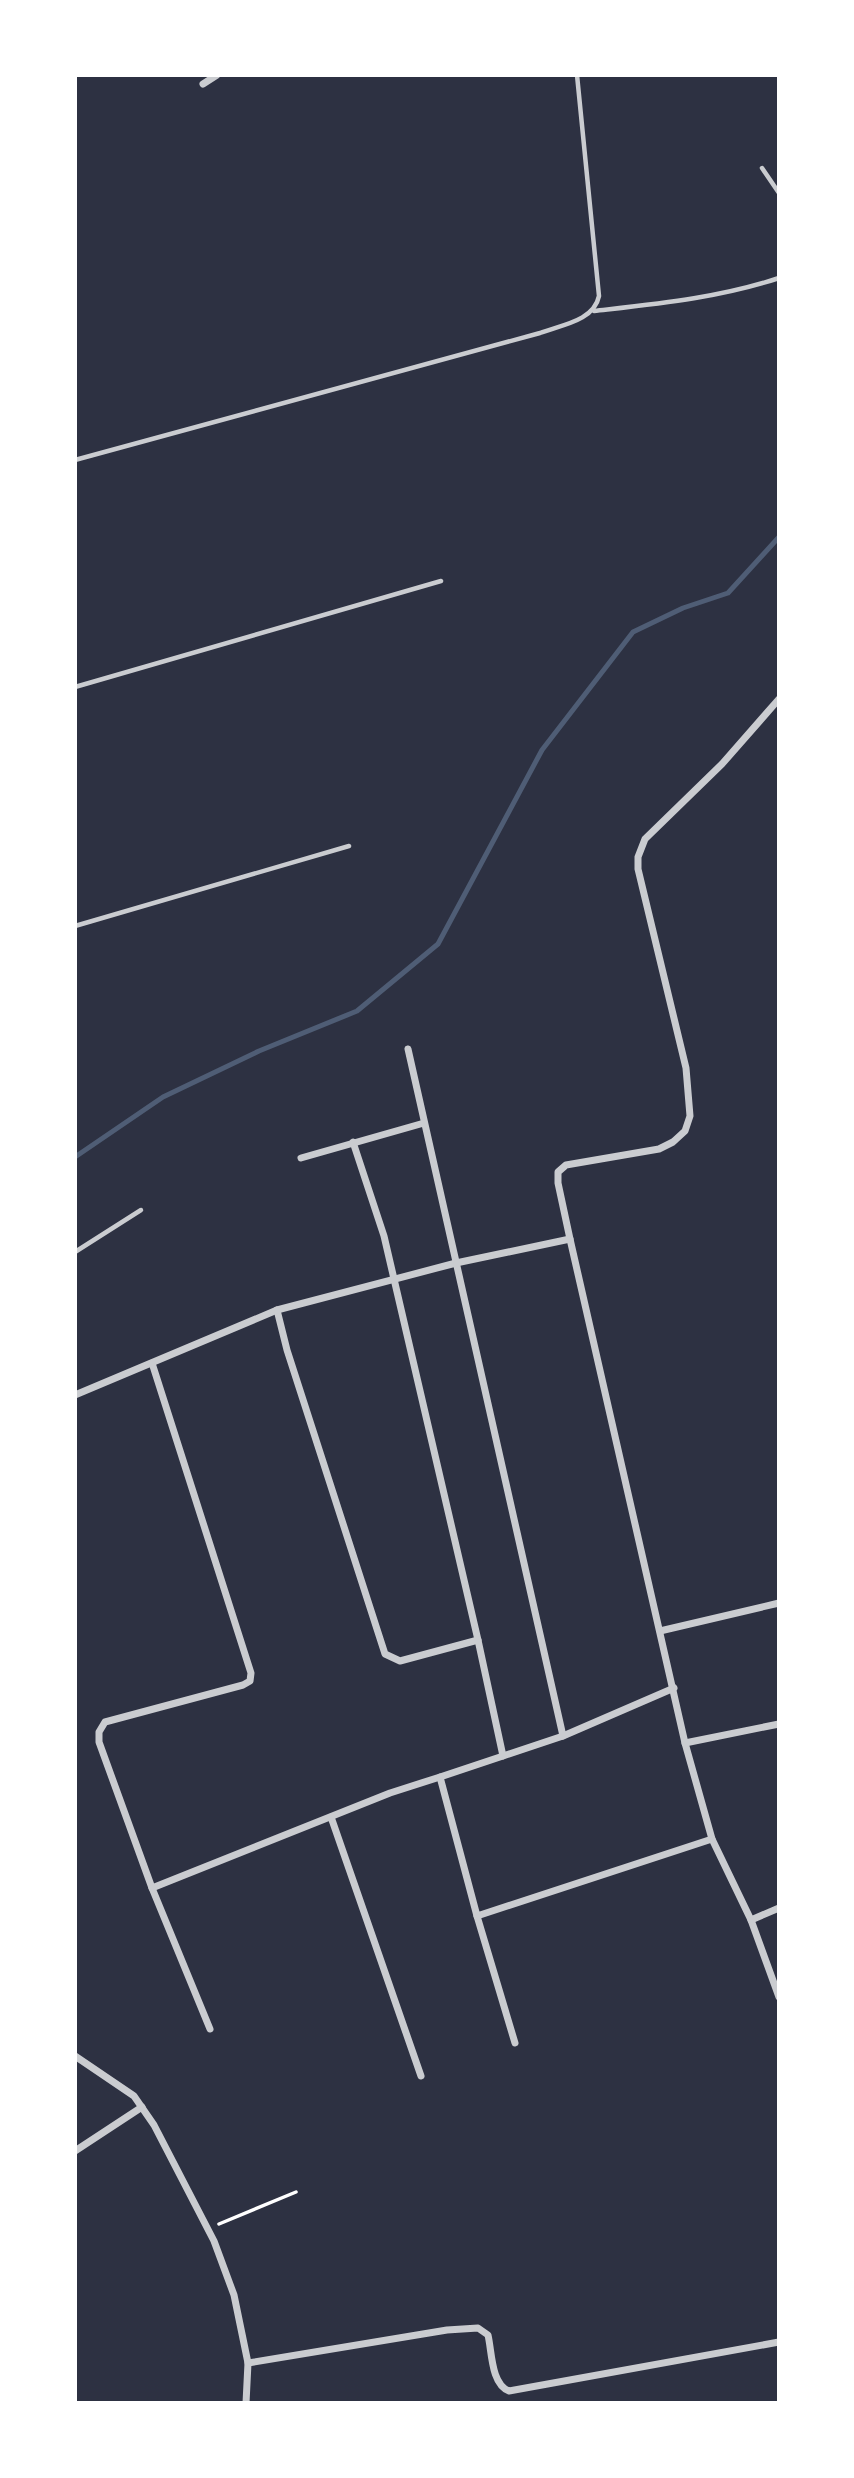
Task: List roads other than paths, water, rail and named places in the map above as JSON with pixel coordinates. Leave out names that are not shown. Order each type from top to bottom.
[{"type":"street","points":[[203,84],[217,75]]},
{"type":"street","points":[[779,699],[722,764],[645,839],[638,857],[638,869],[686,1068],[690,1116],[685,1131],[673,1142],[659,1149],[566,1166],[558,1172],[570,1239],[685,1743],[712,1839],[751,1920],[779,1997]]},
{"type":"street","points":[[408,1049],[563,1736]]},
{"type":"street","points":[[300,1158],[424,1123]]},
{"type":"street","points":[[353,1142],[384,1236],[503,1756]]},
{"type":"street","points":[[75,1395],[277,1310],[456,1263],[570,1239]]},
{"type":"street","points":[[277,1310],[287,1350],[385,1654],[400,1661],[478,1640]]},
{"type":"street","points":[[152,1363],[251,1673],[250,1681],[105,1723],[99,1732],[99,1742],[152,1888],[210,2029]]},
{"type":"street","points":[[660,1631],[779,1603]]},
{"type":"street","points":[[152,1888],[390,1793],[563,1736],[674,1688]]},
{"type":"street","points":[[685,1743],[779,1724]]},
{"type":"street","points":[[440,1777],[477,1916],[515,2043]]},
{"type":"street","points":[[331,1817],[421,2076]]},
{"type":"street","points":[[477,1916],[712,1839]]},
{"type":"street","points":[[751,1920],[779,1908]]},
{"type":"street","points":[[76,2059],[134,2096],[208,2228],[234,2295],[248,2363],[246,2403]]},
{"type":"street","points":[[75,2151],[142,2107]]},
{"type":"street","points":[[248,2363],[447,2330],[478,2328],[488,2335],[497,2380],[501,2388],[509,2391],[779,2342]]},
{"type":"lane","points":[[577,75],[598,296],[593,311]]},
{"type":"lane","points":[[762,168],[779,193]]},
{"type":"lane","points":[[75,460],[540,332],[593,311],[668,303],[779,278]]},
{"type":"lane","points":[[75,687],[441,581]]},
{"type":"lane","points":[[75,926],[349,846]]},
{"type":"lane","points":[[75,1251],[141,1210]]},
{"type":"waterway","points":[[75,1157],[163,1097],[259,1051],[357,1011],[438,944],[542,750],[633,632],[683,608],[728,593],[779,537]]}]
